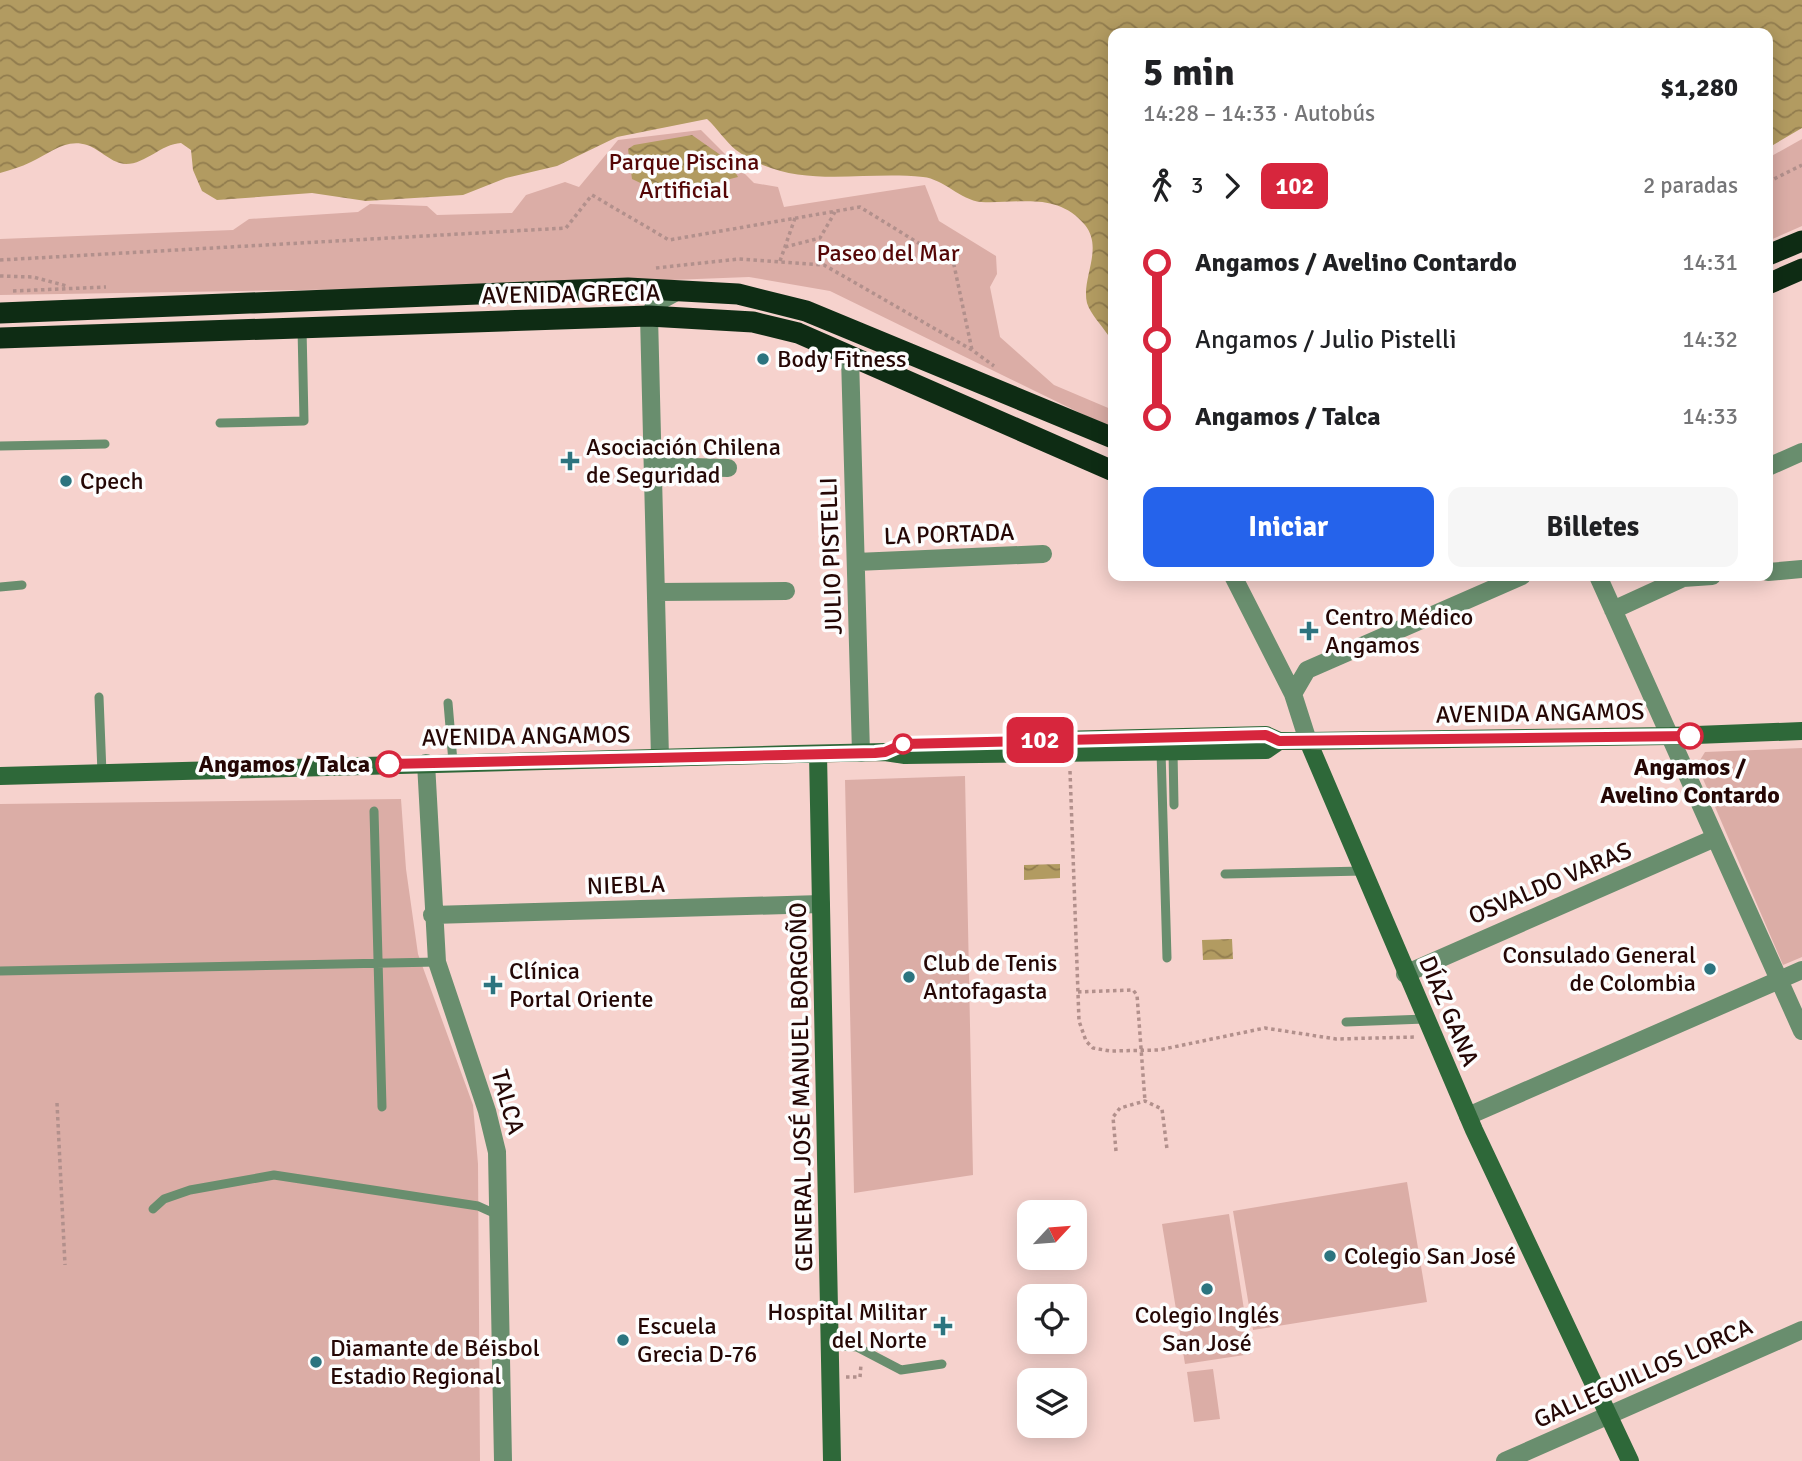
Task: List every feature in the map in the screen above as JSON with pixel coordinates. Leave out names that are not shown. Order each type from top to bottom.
[{"type":"highway","points":[[1773,254],[1802,240]]},
{"type":"highway","points":[[1773,282],[1802,269]]},
{"type":"highway","name":"AVENIDA GRECIA","points":[[0,313],[628,288],[738,294],[806,311],[1108,436]]},
{"type":"highway","name":"AVENIDA GRECIA","points":[[0,338],[649,316],[753,322],[798,333],[1108,469]]},
{"type":"main road","name":"AVENIDA ANGAMOS","points":[[885,752],[903,744],[1266,735],[1279,741],[1308,741],[1670,736],[1802,731]]},
{"type":"main road","name":"AVENIDA ANGAMOS","points":[[0,776],[885,752],[905,755],[1266,750],[1279,741]]},
{"type":"main road","name":"DÍAZ GANA","points":[[1308,741],[1366,871],[1405,974],[1468,1116],[1630,1461]]},
{"type":"main road","name":"GENERAL JOSÉ MANUEL BORGOÑO","points":[[818,754],[832,1461]]},
{"type":"street","points":[[660,758],[656,466],[649,316],[662,298],[684,289]]},
{"type":"street","name":"JULIO PISTELLI","points":[[850,357],[861,753]]},
{"type":"street","points":[[1773,465],[1802,452]]},
{"type":"street","points":[[656,466],[728,468]]},
{"type":"street","name":"LA PORTADA","points":[[856,562],[1043,554]]},
{"type":"street","points":[[1773,572],[1802,569]]},
{"type":"street","name":"DÍAZ GANA","points":[[1236,581],[1293,694],[1308,741]]},
{"type":"street","points":[[1293,694],[1307,670],[1511,581]]},
{"type":"street","points":[[1600,581],[1802,1031]]},
{"type":"street","points":[[1613,610],[1676,581]]},
{"type":"street","points":[[656,592],[786,591]]},
{"type":"street","name":"TALCA","points":[[426,763],[432,915],[437,962],[487,1111],[497,1152],[503,1461]]},
{"type":"street","name":"OSVALDO VARAS","points":[[1405,974],[1715,838]]},
{"type":"street","name":"NIEBLA","points":[[432,915],[821,904]]},
{"type":"street","points":[[1468,1116],[1802,970]]},
{"type":"street","name":"GALLEGUILLOS LORCA","points":[[1505,1461],[1802,1330]]},
{"type":"lane","points":[[220,423],[304,421],[302,328]]},
{"type":"lane","points":[[0,446],[105,444]]},
{"type":"lane","points":[[0,587],[22,585]]},
{"type":"lane","points":[[99,697],[102,772]]},
{"type":"lane","points":[[448,703],[453,762]]},
{"type":"lane","points":[[1167,751],[1174,805]]},
{"type":"lane","points":[[1167,751],[1167,958]]},
{"type":"lane","points":[[374,811],[382,1107]]},
{"type":"lane","points":[[1226,874],[1366,871]]},
{"type":"lane","points":[[0,971],[437,962]]},
{"type":"lane","points":[[1346,1022],[1425,1019]]},
{"type":"lane","points":[[153,1209],[164,1199],[190,1190],[274,1175],[478,1206],[498,1215]]},
{"type":"lane","points":[[830,1345],[857,1347],[901,1370],[942,1364]]},
{"type":"path","points":[[1773,180],[1801,167]]},
{"type":"path","points":[[0,260],[566,228],[592,195],[669,240],[860,208],[954,265],[972,350]]},
{"type":"path","points":[[785,247],[820,238],[835,212]]},
{"type":"path","points":[[780,261],[795,218]]},
{"type":"path","points":[[0,276],[33,277],[71,287]]},
{"type":"path","points":[[1069,752],[1079,1021],[1086,1041],[1093,1048],[1159,1050],[1265,1028],[1336,1039],[1433,1037]]},
{"type":"path","points":[[1078,992],[1133,990],[1137,995],[1144,1101]]},
{"type":"path","points":[[1116,1151],[1113,1117],[1120,1108],[1144,1101],[1162,1110],[1167,1149]]},
{"type":"path","points":[[57,1103],[65,1265]]},
{"type":"path","points":[[830,1377],[860,1377],[861,1358],[867,1359]]},
{"type":"green space","name":"Paseo del Mar","points":[[701,130],[754,183],[778,187],[784,207],[925,185],[939,221],[996,256],[997,274],[990,287],[1000,337],[1054,385],[1108,408],[1108,427],[830,291],[749,277],[485,287],[0,295],[0,239],[233,230],[249,219],[358,212],[370,204],[427,206],[437,215],[512,213],[526,195],[565,182],[579,187],[618,140]]},
{"type":"green space","points":[[1802,139],[1802,226],[1773,239],[1773,155]]},
{"type":"green space","points":[[1802,748],[1802,957],[1783,965],[1697,765],[1705,752]]},
{"type":"green space","name":"Club de Tenis Antofagasta","points":[[965,776],[973,1175],[854,1193],[845,780]]},
{"type":"green space","points":[[401,799],[406,869],[418,954],[473,1105],[478,1164],[480,1461],[0,1461],[0,804]]},
{"type":"green space","name":"Colegio San José","points":[[1407,1182],[1427,1302],[1253,1330],[1233,1211]]},
{"type":"green space","name":"Colegio Inglés San José","points":[[1229,1214],[1251,1354],[1185,1364],[1162,1224]]},
{"type":"green space","points":[[1213,1369],[1220,1419],[1194,1422],[1187,1372]]},
{"type":"water","points":[[0,0],[1802,0],[1802,128],[1773,145],[1773,28],[1108,28],[1108,335],[1087,303],[1092,254],[1090,234],[1074,214],[1062,207],[1037,202],[981,202],[966,198],[938,181],[923,177],[827,177],[781,171],[758,163],[736,150],[707,119],[617,137],[557,166],[506,178],[463,195],[366,201],[312,193],[217,200],[202,191],[193,170],[191,150],[181,143],[140,161],[126,164],[116,162],[87,145],[64,145],[38,159],[0,173]]},
{"type":"water","points":[[692,135],[729,161],[738,177],[666,195],[632,179],[628,149],[634,145]]},
{"type":"water","points":[[1060,864],[1060,878],[1024,880],[1024,865]]},
{"type":"water","points":[[1232,939],[1233,959],[1203,960],[1202,940]]},
{"type":"bus line","name":"102","points":[[389,764],[875,753],[885,752],[903,744],[1266,735],[1279,741],[1690,736]]},
{"type":"place","name":"Body Fitness","points":[[763,359]]},
{"type":"place","name":"Asociación Chilena de Seguridad","points":[[570,461]]},
{"type":"place","name":"Cpech","points":[[66,481]]},
{"type":"place","name":"Centro Médico Angamos","points":[[1309,631]]},
{"type":"place","name":"Angamos / Avelino Contardo","points":[[1690,736]]},
{"type":"place","name":"Angamos / Talca","points":[[389,764]]},
{"type":"place","name":"Consulado General de Colombia","points":[[1710,969]]},
{"type":"place","name":"Club de Tenis Antofagasta","points":[[909,977]]},
{"type":"place","name":"Clínica Portal Oriente","points":[[493,985]]},
{"type":"place","name":"Colegio San José","points":[[1330,1256]]},
{"type":"place","name":"Colegio Inglés San José","points":[[1207,1289]]},
{"type":"place","name":"Hospital Militar del Norte","points":[[943,1326]]},
{"type":"place","name":"Escuela Grecia D-76","points":[[623,1340]]},
{"type":"place","name":"Diamante de Béisbol Estadio Regional","points":[[316,1362]]},
{"type":"park label","name":"Parque Piscina Artificial","points":[[684,176]]}]
